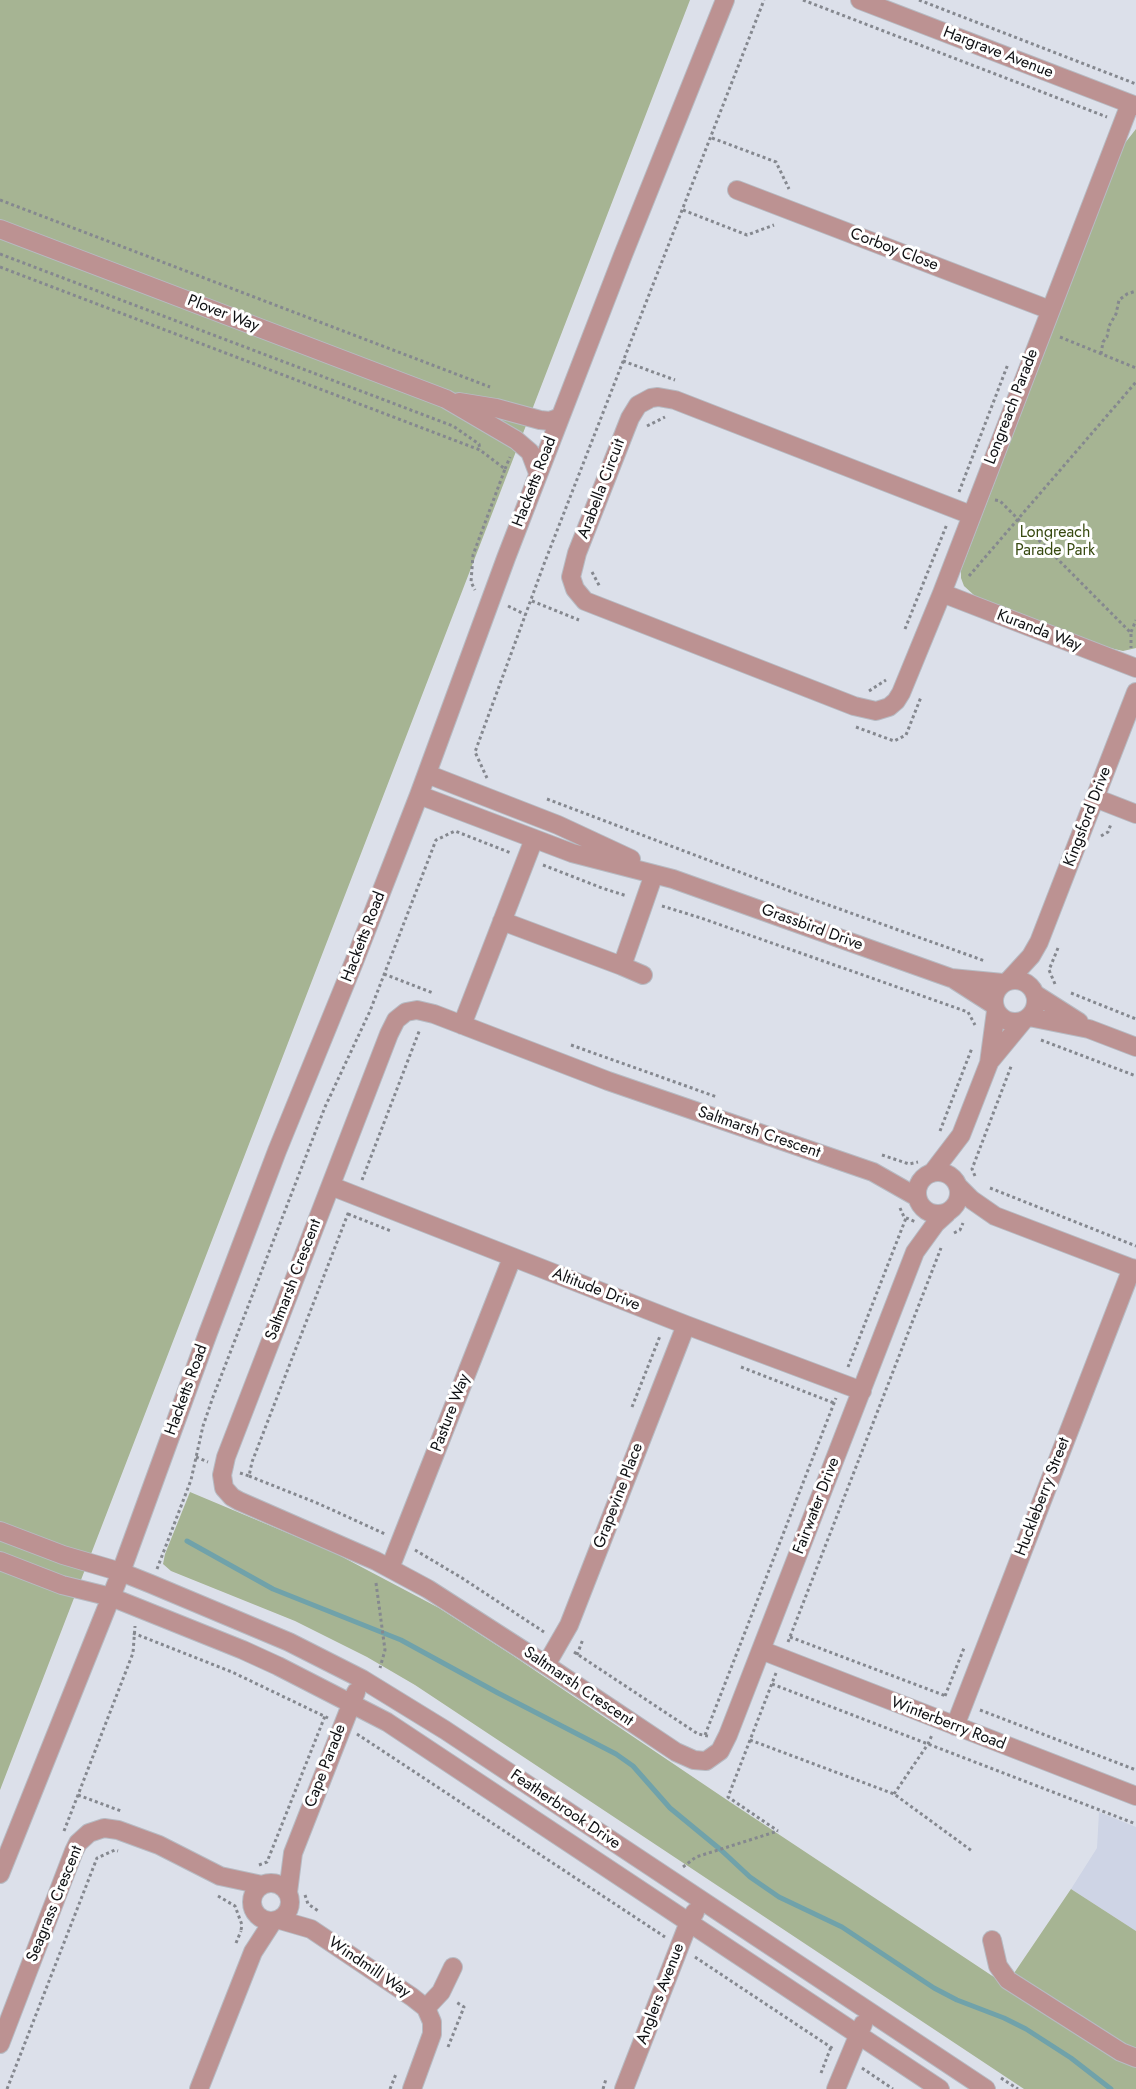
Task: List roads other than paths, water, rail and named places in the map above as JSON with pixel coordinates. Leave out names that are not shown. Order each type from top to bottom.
[{"type":"street","name":"Hacketts Road","points":[[0,1874],[121,1572],[269,1173],[419,795],[538,473],[725,0]]},
{"type":"street","name":"Hargrave Avenue","points":[[860,0],[1133,105]]},
{"type":"street","name":"Longreach Parade","points":[[889,707],[901,693],[950,596],[971,515],[1123,124],[1133,105]]},
{"type":"street","name":"Corboy Close","points":[[737,190],[1050,310]]},
{"type":"street","name":"Plover Way","points":[[0,229],[446,399],[516,440],[530,452],[538,473]]},
{"type":"street","name":"Arabella Circuit","points":[[889,707],[876,711],[854,706],[598,607],[579,596],[571,577],[574,563],[630,418],[633,411],[644,401],[658,397],[672,400],[971,515]]},
{"type":"street","name":"Plover Way","points":[[446,399],[496,408],[540,420],[550,421],[560,417]]},
{"type":"street","name":"Kuranda Way","points":[[950,596],[1131,667]]},
{"type":"street","name":"Kingsford Drive","points":[[1006,982],[1031,956],[1039,942],[1136,692]]},
{"type":"street","name":"Grassbird Drive","points":[[427,774],[558,825],[673,879]]},
{"type":"street","name":"Grassbird Drive","points":[[419,795],[534,840],[572,853],[673,879],[951,978],[995,1008]]},
{"type":"street","points":[[1095,798],[1136,814]]},
{"type":"street","points":[[462,1025],[534,840]]},
{"type":"street","points":[[622,966],[654,874]]},
{"type":"street","points":[[502,921],[643,975]]},
{"type":"street","name":"Kingsford Drive","points":[[1033,991],[1039,942]]},
{"type":"street","name":"Grassbird Drive","points":[[951,978],[1006,982]]},
{"type":"street","points":[[989,1063],[995,993],[1006,982],[1022,981],[1053,1006],[1089,1029]]},
{"type":"street","points":[[1033,991],[1035,1006],[1008,1036],[989,1063],[961,1135],[958,1200],[963,1204],[1134,1269]]},
{"type":"street","points":[[995,1008],[1005,1020],[1018,1022],[1026,1018],[1089,1029],[1136,1047]]},
{"type":"street","name":"Saltmarsh Crescent","points":[[718,1750],[706,1761],[694,1760],[676,1752],[546,1665],[437,1595],[390,1568],[323,1536],[239,1501],[227,1493],[224,1488],[223,1467],[393,1026],[406,1012],[417,1010],[426,1012],[608,1080],[873,1173]]},
{"type":"street","points":[[918,1200],[919,1185],[926,1170],[961,1135]]},
{"type":"street","points":[[873,1173],[910,1176],[926,1170],[945,1173],[957,1184]]},
{"type":"street","points":[[873,1173],[918,1200],[928,1212],[941,1215],[963,1204]]},
{"type":"street","name":"Altitude Drive","points":[[331,1186],[686,1325],[862,1391]]},
{"type":"street","name":"Fairwater Drive","points":[[718,1750],[761,1650],[915,1252],[920,1216],[918,1200]]},
{"type":"street","name":"Fairwater Drive","points":[[915,1252],[936,1222],[963,1204]]},
{"type":"street","name":"Pasture Way","points":[[390,1568],[512,1257]]},
{"type":"street","name":"Huckleberry Street","points":[[946,1723],[1134,1269]]},
{"type":"street","name":"Grapevine Place","points":[[546,1665],[568,1625],[686,1325]]},
{"type":"street","name":"Featherbrook Drive","points":[[0,1531],[63,1555],[121,1572],[289,1642],[362,1679],[436,1724],[986,2089]]},
{"type":"street","name":"Featherbrook Drive","points":[[0,1561],[62,1585],[111,1597],[243,1650],[351,1703],[418,1742],[940,2089]]},
{"type":"street","name":"Winterberry Road","points":[[761,1650],[1136,1796]]},
{"type":"street","name":"Cape Parade","points":[[289,1898],[293,1853],[362,1679]]},
{"type":"street","name":"Seagrass Crescent","points":[[0,2044],[74,1851],[83,1837],[97,1829],[118,1830],[159,1845],[265,1915]]},
{"type":"street","name":"Cape Parade","points":[[265,1884],[293,1853]]},
{"type":"street","name":"Seagrass Crescent","points":[[221,1884],[265,1884]]},
{"type":"street","points":[[199,2089],[253,1952],[265,1915],[254,1893],[265,1884],[279,1884],[289,1898],[287,1913],[265,1915]]},
{"type":"street","name":"Windmill Way","points":[[289,1898],[311,1929]]},
{"type":"street","name":"Anglers Avenue","points":[[624,2089],[689,1922],[702,1900]]},
{"type":"street","name":"Windmill Way","points":[[265,1915],[311,1929],[426,2008],[432,2022],[432,2034],[412,2089]]},
{"type":"street","points":[[992,1940],[998,1966],[1008,1980],[1121,2052],[1136,2058]]},
{"type":"street","name":"Windmill Way","points":[[426,2008],[441,1992],[453,1967]]},
{"type":"street","points":[[836,2089],[868,2011]]},
{"type":"waterway","points":[[187,1541],[273,1589],[401,1640],[616,1754],[633,1766],[670,1808],[750,1877],[779,1897],[842,1927],[934,1988],[1026,2029],[1071,2058],[1111,2089]]},
{"type":"park label","name":"Longreach Parade Park","points":[[1055,542]]}]
